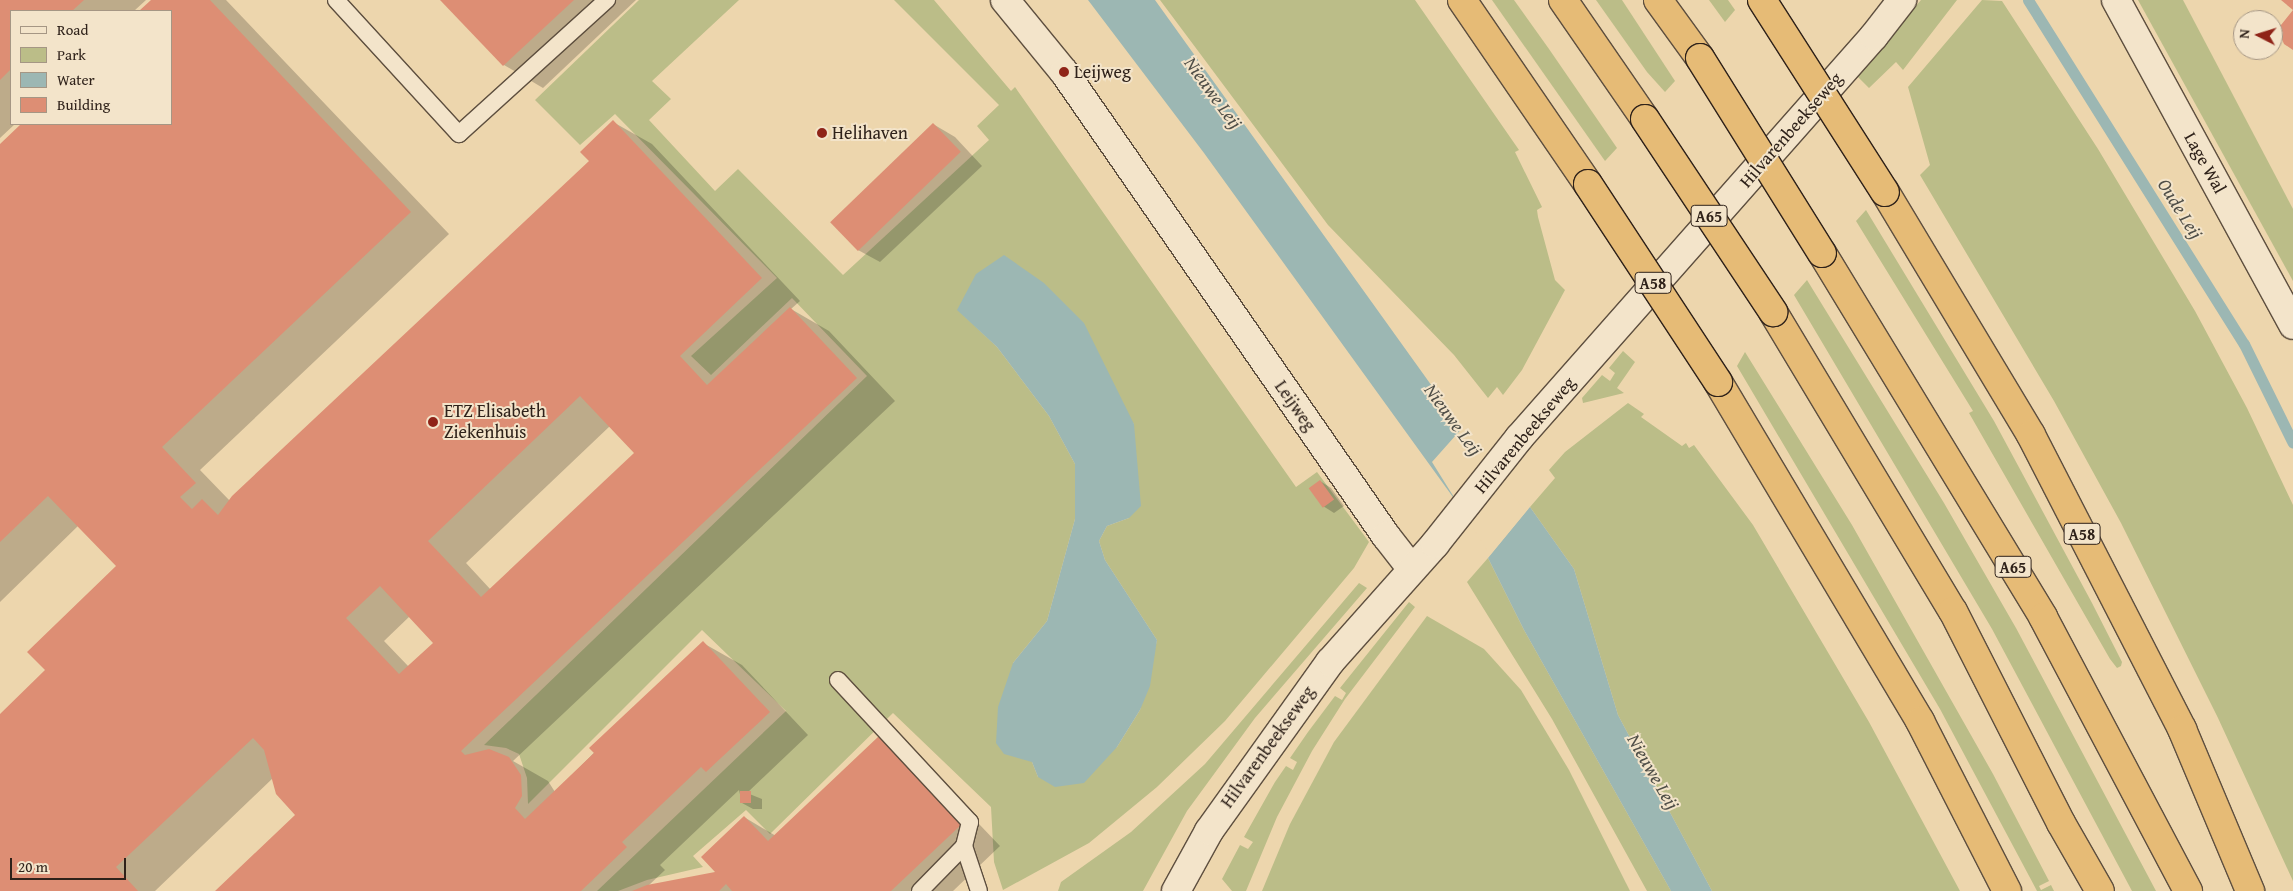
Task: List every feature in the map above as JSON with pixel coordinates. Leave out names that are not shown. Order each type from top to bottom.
[{"type":"highway","name":"A58","points":[[1462,0],[1588,184],[1718,382],[1920,721],[2007,891]]},
{"type":"highway","name":"A65","points":[[1563,0],[1645,119],[1772,312],[1953,611],[2061,823],[2100,891]]},
{"type":"highway","name":"A65","points":[[1658,0],[1700,58],[1822,253],[2043,618],[2188,891]]},
{"type":"highway","name":"A58","points":[[1762,0],[1885,192],[2031,435],[2182,729],[2250,891]]},
{"type":"street","name":"Leijweg","points":[[1005,0],[1064,72],[1386,536],[1411,568]]},
{"type":"street","name":"Hilvarenbeekseweg","points":[[1176,891],[1208,831],[1278,730],[1330,662],[1411,568],[1435,544],[1519,438],[1874,36],[1902,0]]},
{"type":"street","name":"Lage Wal","points":[[2116,0],[2293,325]]},
{"type":"lane","points":[[336,0],[459,134],[607,0]]},
{"type":"lane","points":[[838,680],[970,822],[964,846],[920,891]]},
{"type":"lane","points":[[964,846],[978,891]]},
{"type":"green space","points":[[639,0],[739,0],[652,81],[671,99],[649,120],[715,191],[738,169],[843,275],[989,140],[977,126],[999,105],[894,0],[934,0],[1011,91],[1015,87],[1296,487],[1317,472],[1369,542],[1354,568],[1225,721],[1157,787],[1089,843],[1003,890],[994,862],[991,807],[893,713],[770,834],[746,810],[693,856],[703,867],[647,880],[618,891],[597,891],[786,711],[702,630],[528,804],[527,778],[519,754],[506,748],[484,745],[867,376],[792,298],[711,375],[691,356],[777,278],[615,114],[580,145],[535,100]],"holes":[[[958,310],[1134,424],[1129,518],[1107,526],[1099,541],[1105,560],[1157,640],[1140,710],[1117,747],[1038,777],[1032,762],[1013,663],[1047,621],[1075,519],[1075,464],[1049,416],[997,347]]]},
{"type":"green space","points":[[1160,0],[1415,0],[1519,150],[1515,152],[1542,207],[1537,210],[1538,217],[1555,280],[1565,290],[1522,370],[1503,395],[1497,387],[1488,398],[1454,355],[1328,225]]},
{"type":"green space","points":[[1492,0],[1514,0],[1549,49],[1617,148],[1605,161]]},
{"type":"green space","points":[[1596,0],[1622,0],[1675,81],[1665,92],[1647,72]]},
{"type":"green space","points":[[1709,0],[1728,0],[1735,10],[1725,22]]},
{"type":"green space","points":[[1921,0],[1957,0],[1903,70],[1896,62],[1869,88],[1856,75]]},
{"type":"green space","points":[[1982,0],[2002,1],[2098,149],[2195,311],[2247,408],[2293,505],[2293,881],[2218,718],[2121,523],[2054,401],[1920,175],[1930,165],[1908,87]]},
{"type":"green space","points":[[2138,0],[2183,0],[2293,209],[2293,281]]},
{"type":"green space","points":[[1866,210],[1994,421],[2092,603],[2122,662],[2121,666],[2117,668],[2110,659],[1969,413],[1973,411],[1856,221]]},
{"type":"green space","points":[[1807,280],[1944,503],[2016,628],[2156,891],[2132,891],[1992,629],[1794,295]]},
{"type":"green space","points":[[1623,351],[1635,362],[1617,388],[1624,393],[1583,403],[1582,398],[1602,375],[1610,381],[1615,373],[1609,368]]},
{"type":"green space","points":[[1745,352],[1852,525],[1993,774],[2049,881],[2039,886],[2041,890],[2051,885],[2054,891],[2037,891],[1940,709],[1737,366]]},
{"type":"green space","points":[[1628,403],[1644,414],[1641,417],[1682,446],[1686,443],[1689,448],[1694,445],[1753,525],[1869,722],[1960,891],[1712,891],[1618,715],[1574,569],[1530,507],[1555,478],[1549,470],[1565,452]]},
{"type":"green space","points":[[1488,558],[1524,630],[1671,891],[1647,891],[1552,719],[1467,582]]},
{"type":"green space","points":[[1359,583],[1367,588],[1255,718],[1187,811],[1143,891],[1058,891],[1061,882],[1131,832],[1205,764]]},
{"type":"green space","points":[[1409,602],[1415,607],[1345,699],[1312,751],[1277,817],[1246,891],[1232,891],[1222,879],[1240,845],[1248,849],[1253,842],[1244,837],[1275,782],[1286,766],[1293,770],[1297,762],[1290,758],[1335,696],[1342,700],[1346,693],[1340,688]]},
{"type":"green space","points":[[1427,616],[1484,649],[1521,690],[1569,770],[1630,891],[1262,891],[1290,824],[1334,742]]},
{"type":"water","name":"Nieuwe Leij","points":[[1088,0],[1155,0],[1523,513],[1492,551],[1204,153]]},
{"type":"water","points":[[1004,255],[1044,283],[1084,323],[1134,424],[1141,506],[1129,518],[1107,526],[1099,541],[1105,560],[1157,640],[1150,686],[1140,710],[1117,747],[1084,783],[1055,787],[1038,777],[1032,762],[1004,754],[996,743],[998,707],[1013,663],[1047,621],[1075,519],[1075,464],[1049,416],[997,347],[957,310],[976,274]]},
{"type":"water","points":[[1530,507],[1574,569],[1618,715],[1712,891],[1671,891],[1524,630],[1488,558]]},
{"type":"pier","points":[[1464,426],[1524,510],[1528,509],[1490,555],[1432,462]]},
{"type":"building","points":[[0,0],[84,0],[73,10],[10,10],[10,70],[0,80]]},
{"type":"building","name":"ETZ Elisabeth Ziekenhuis","points":[[151,0],[210,0],[411,212],[162,447],[196,483],[180,497],[192,509],[202,499],[218,515],[232,496],[589,161],[580,152],[613,120],[762,278],[680,356],[707,385],[790,307],[857,378],[461,751],[465,755],[489,749],[509,757],[521,775],[522,796],[515,808],[525,819],[594,753],[589,748],[703,641],[770,712],[706,772],[701,767],[622,842],[627,847],[581,891],[215,891],[295,815],[276,794],[264,750],[253,738],[116,867],[138,891],[0,891],[0,714],[45,670],[27,652],[116,566],[48,496],[0,542],[0,144],[20,125],[172,125],[172,10],[140,10]],"holes":[[[580,396],[634,453],[481,597],[428,541]],[[380,586],[433,643],[399,674],[346,618]]]},
{"type":"building","points":[[440,0],[574,0],[503,66]]},
{"type":"building","points":[[2281,0],[2293,0],[2293,10]]},
{"type":"building","points":[[2293,10],[2293,50],[2283,42],[2283,22]]},
{"type":"building","points":[[933,123],[961,152],[858,251],[830,222]]},
{"type":"building","points":[[1320,480],[1334,499],[1323,508],[1309,488]]},
{"type":"building","points":[[879,736],[963,823],[891,891],[732,891],[726,884],[719,891],[632,891],[647,885],[715,872],[701,857],[744,816],[768,841]]},
{"type":"building","points":[[740,791],[751,791],[751,803],[740,803]]},
{"type":"waterway","name":"Oude Leij","points":[[2028,0],[2244,344],[2293,443]]},
{"type":"place","name":"Leijweg","points":[[1064,72]]},
{"type":"place","name":"Helihaven","points":[[822,133]]},
{"type":"place","name":"ETZ Elisabeth Ziekenhuis","points":[[433,422]]}]
